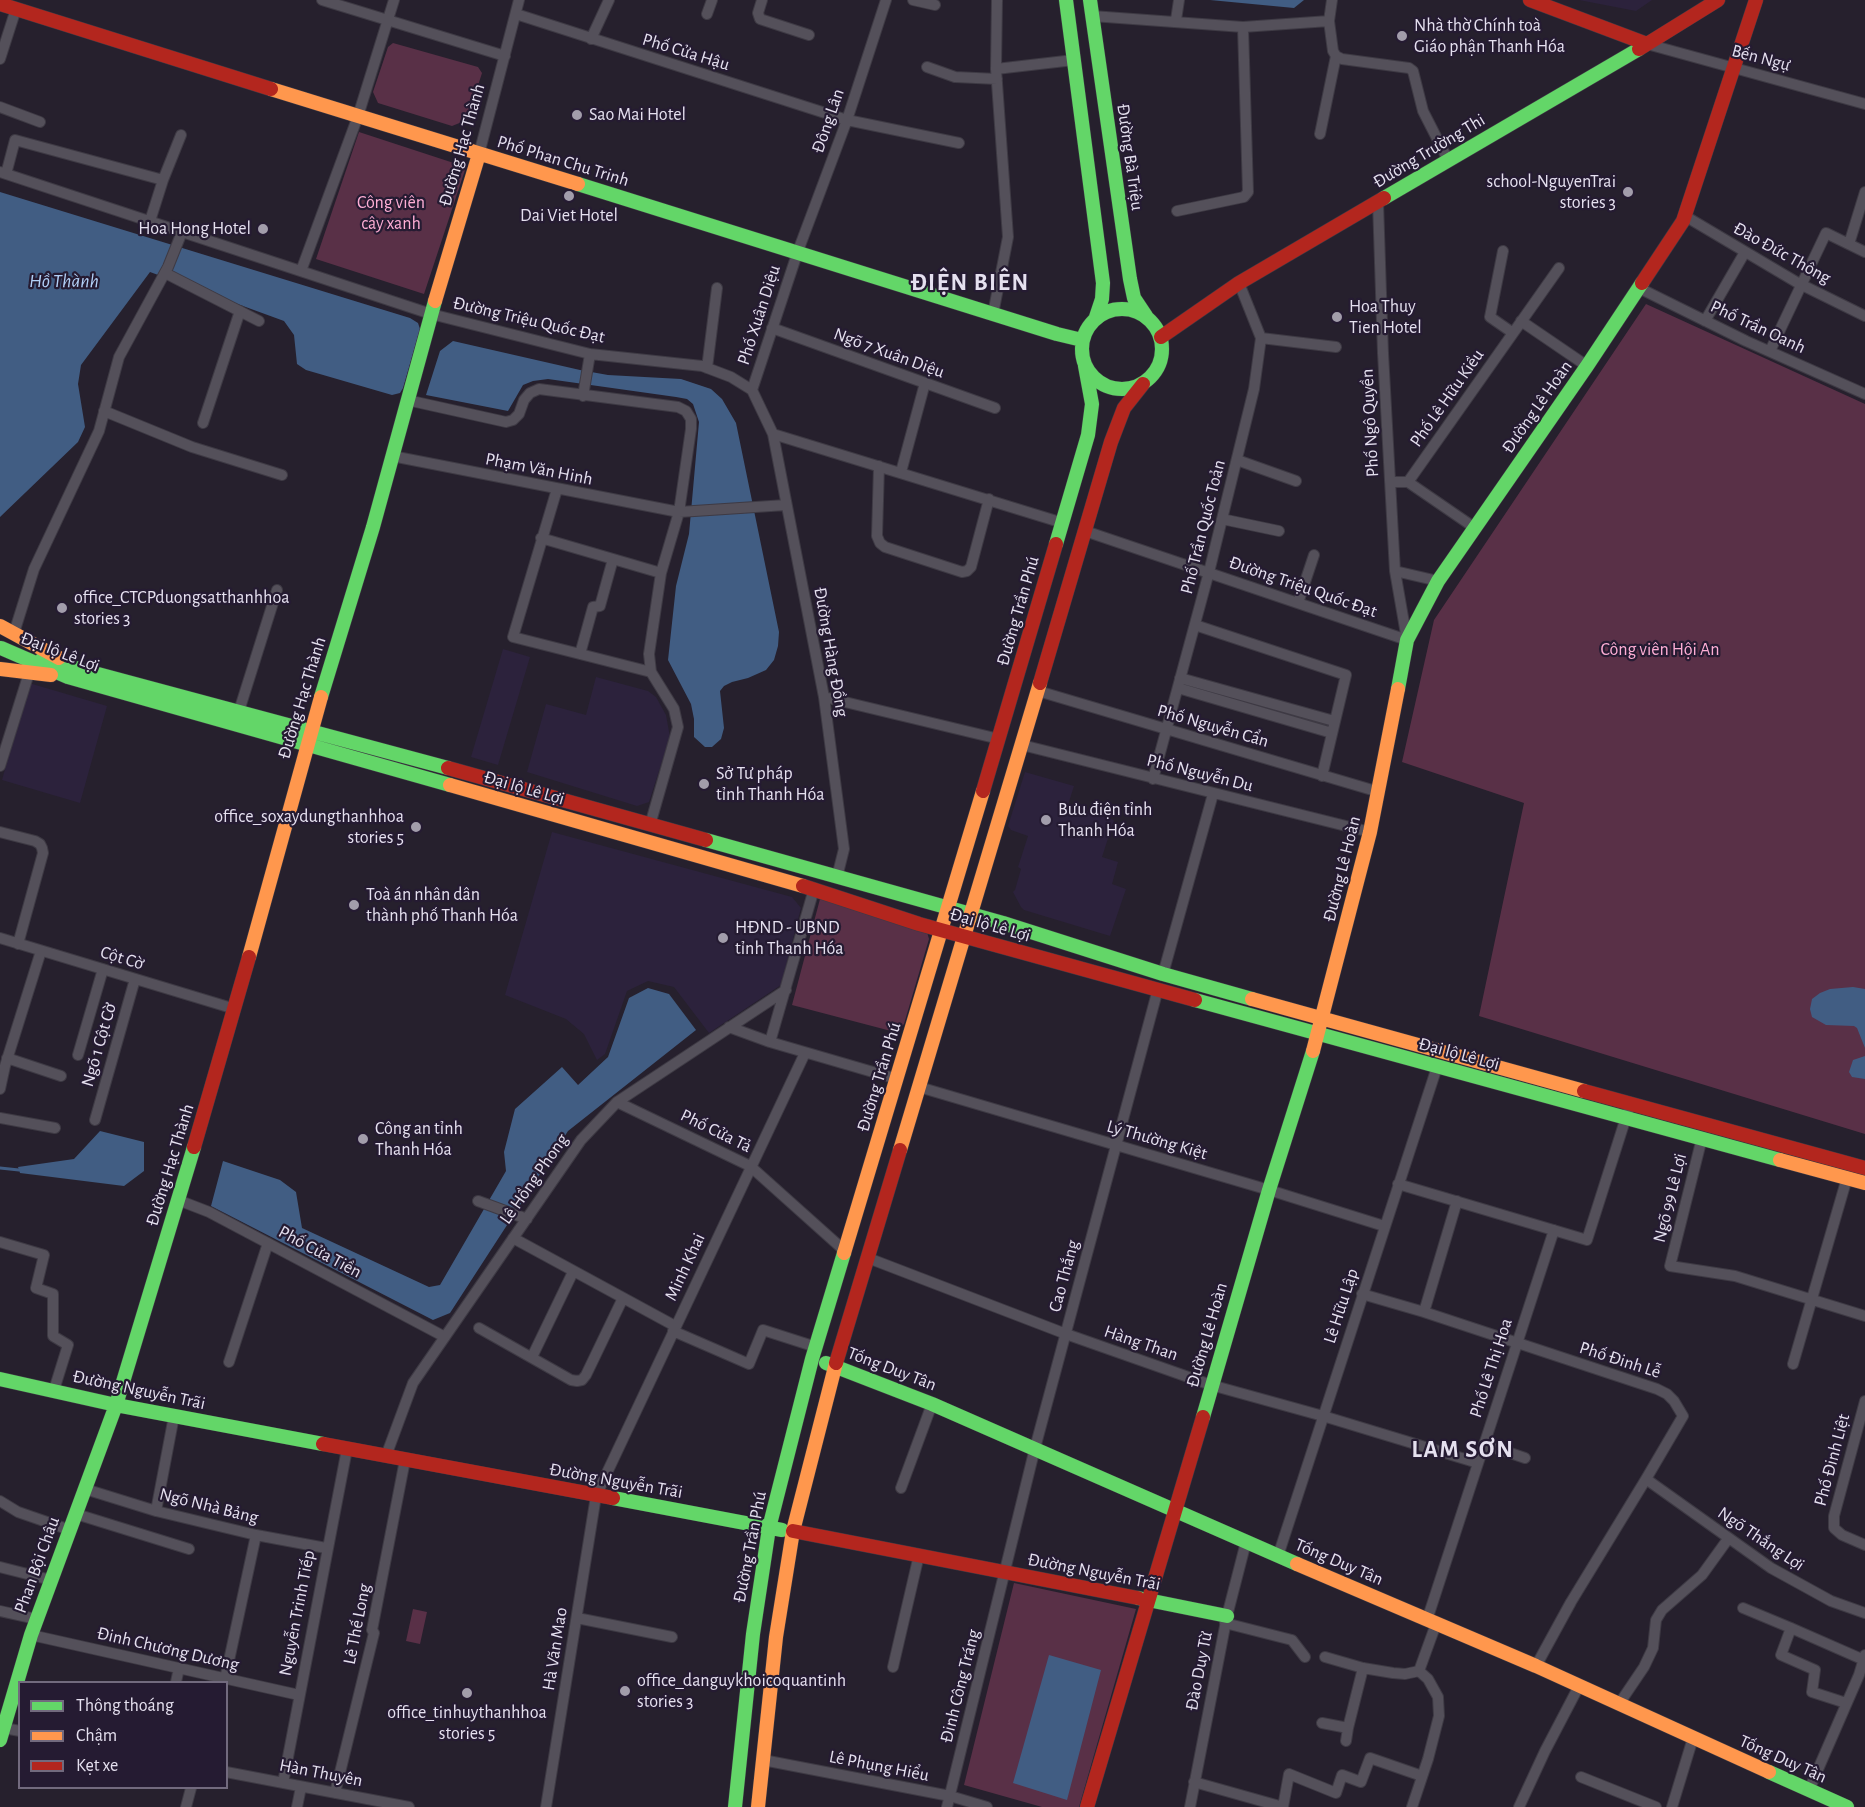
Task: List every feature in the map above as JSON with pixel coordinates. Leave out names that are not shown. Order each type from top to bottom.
[{"type":"main road","points":[[1066,0],[1103,283],[1102,299],[1096,317]]},
{"type":"main road","name":"Đường Bà Triệu","points":[[1090,0],[1130,279],[1134,298],[1146,316]]},
{"type":"main road","points":[[1530,0],[1647,44]]},
{"type":"main road","name":"Đường Trường Thi","points":[[1161,337],[1239,283],[1718,0]]},
{"type":"main road","name":"Đường Lê Hoàn","points":[[1087,1807],[1269,1190],[1319,1034],[1379,792],[1407,640],[1438,581],[1587,366],[1685,216],[1756,0]]},
{"type":"main road","name":"Phố Phan Chu Trinh","points":[[0,4],[1082,340]]},
{"type":"main road","name":"Đường Hạc Thành","points":[[116,1405],[235,1009],[306,745],[373,527],[431,314],[479,153]]},
{"type":"main road","points":[[758,1807],[776,1637],[793,1532],[835,1366],[1114,434],[1124,408],[1153,375],[1160,364],[1163,351],[1161,337],[1155,325],[1146,316],[1134,310],[1120,308],[1096,317],[1087,327],[1082,340],[1085,366],[1093,377],[1104,385],[1117,389],[1143,384]]},
{"type":"main road","name":"Đường Trần Phú","points":[[735,1807],[753,1634],[769,1528],[814,1353],[949,908],[1088,435],[1092,404],[1085,366]]},
{"type":"main road","points":[[0,626],[15,633],[70,672]]},
{"type":"main road","points":[[1031,630],[1053,638]]},
{"type":"main road","name":"Đại lộ Lê Lợi","points":[[0,648],[306,745],[814,889],[965,937],[1437,1067],[1865,1168]]},
{"type":"main road","points":[[0,669],[29,673],[70,672]]},
{"type":"main road","name":"Đại lộ Lê Lợi","points":[[70,672],[311,730],[949,908],[1163,974],[1323,1019],[1628,1111],[1702,1138],[1865,1183]]},
{"type":"main road","points":[[573,820],[576,804]]},
{"type":"main road","points":[[846,1252],[868,1258]]},
{"type":"main road","name":"Tống Duy Tân","points":[[814,1353],[835,1366],[1035,1448],[1175,1512],[1536,1666],[1847,1807]]},
{"type":"main road","name":"Đường Nguyễn Trãi","points":[[0,1379],[116,1405],[919,1555],[1147,1600],[1226,1620]]},
{"type":"main road","name":"Phan Bội Châu","points":[[2,1734],[36,1619],[116,1405]]},
{"type":"street","points":[[322,0],[505,56]]},
{"type":"street","points":[[301,271],[358,116],[394,0]]},
{"type":"street","name":"Đường Hạc Thành","points":[[479,153],[519,0]]},
{"type":"street","points":[[591,39],[609,0]]},
{"type":"street","points":[[707,14],[712,0]]},
{"type":"street","points":[[762,0],[758,13],[760,19],[809,35]]},
{"type":"street","name":"Đông Lân","points":[[798,252],[847,120],[886,0]]},
{"type":"street","points":[[913,0],[935,5]]},
{"type":"street","points":[[993,314],[1008,237],[996,74],[998,0]]},
{"type":"street","points":[[1176,21],[1179,0]]},
{"type":"street","points":[[1332,0],[1329,21],[1333,51],[1336,56],[1342,59],[1409,68],[1413,71],[1425,117],[1448,160]]},
{"type":"street","points":[[0,58],[16,9]]},
{"type":"street","name":"Phố Cửa Hậu","points":[[516,14],[847,120],[959,143]]},
{"type":"street","points":[[1092,16],[1243,27],[1329,21]]},
{"type":"street","points":[[1178,211],[1244,197],[1248,192],[1243,27]]},
{"type":"street","name":"Bến Ngự","points":[[1647,44],[1865,104]]},
{"type":"street","points":[[1320,134],[1336,56]]},
{"type":"street","points":[[927,67],[955,77],[996,74],[1074,60]]},
{"type":"street","points":[[0,107],[40,122]]},
{"type":"street","points":[[150,221],[181,135]]},
{"type":"street","points":[[3,173],[15,140],[163,180]]},
{"type":"street","name":"Đường Triệu Quốc Đạt","points":[[3,173],[150,221],[180,236],[301,271],[431,314],[589,359],[707,368],[731,377],[752,390]]},
{"type":"street","points":[[1849,244],[1865,192]]},
{"type":"street","name":"Phố Ngô Quyền","points":[[1378,202],[1383,353],[1395,572],[1407,640]]},
{"type":"street","name":"Đào Đức Thông","points":[[1685,216],[1801,285],[1865,316]]},
{"type":"street","points":[[1770,351],[1826,233],[1865,252]]},
{"type":"street","points":[[15,633],[34,569],[99,431],[119,357],[167,270],[180,236]]},
{"type":"street","points":[[1503,251],[1490,317],[1512,333]]},
{"type":"street","name":"Phố Xuân Diệu","points":[[752,390],[798,252]]},
{"type":"street","points":[[1705,321],[1745,252]]},
{"type":"street","name":"Phố Lê Hữu Kiều","points":[[1408,482],[1558,268]]},
{"type":"street","points":[[167,270],[259,321]]},
{"type":"street","name":"Phố Trần Quốc Toản","points":[[1154,779],[1209,572],[1254,389],[1261,338],[1239,283]]},
{"type":"street","points":[[707,368],[717,288]]},
{"type":"street","name":"Phố Trần Oanh","points":[[1639,288],[1705,321],[1865,394]]},
{"type":"street","points":[[203,423],[240,311]]},
{"type":"street","points":[[1521,321],[1587,366]]},
{"type":"street","name":"Ngõ 7 Xuân Diệu","points":[[772,328],[995,408]]},
{"type":"street","points":[[1261,338],[1336,347]]},
{"type":"street","points":[[583,396],[589,359]]},
{"type":"street","points":[[901,472],[925,383]]},
{"type":"street","points":[[407,400],[506,422],[513,420],[519,414],[524,400],[530,393],[539,389],[678,407],[686,411],[691,418],[679,512],[661,573],[649,654],[651,672],[674,709],[678,727],[650,825]]},
{"type":"street","points":[[752,390],[772,434],[1063,523]]},
{"type":"street","points":[[104,411],[192,447],[282,475]]},
{"type":"street","name":"Đường Hàng Đồng","points":[[772,434],[824,697],[844,849],[837,877]]},
{"type":"street","name":"Phạm Văn Hinh","points":[[392,456],[679,512],[786,505]]},
{"type":"street","points":[[1237,460],[1296,481]]},
{"type":"street","points":[[879,466],[877,536],[880,543],[885,547],[962,573],[967,572],[971,567],[989,499]]},
{"type":"street","points":[[1390,482],[1408,482],[1475,528]]},
{"type":"street","points":[[557,489],[513,637],[651,672]]},
{"type":"street","points":[[1222,519],[1280,531]]},
{"type":"street","name":"Đường Triệu Quốc Đạt","points":[[1085,531],[1407,640]]},
{"type":"street","points":[[541,538],[661,573]]},
{"type":"street","points":[[1298,603],[1314,555]]},
{"type":"street","points":[[580,654],[593,607],[600,606],[613,559]]},
{"type":"street","points":[[1395,572],[1438,581]]},
{"type":"street","points":[[239,711],[277,590]]},
{"type":"street","points":[[1195,625],[1346,675],[1322,776]]},
{"type":"street","points":[[0,766],[29,673]]},
{"type":"street","points":[[1179,683],[1335,721]]},
{"type":"street","points":[[1179,683],[1332,733]]},
{"type":"street","name":"Phố Nguyễn Cẩn","points":[[1038,691],[1379,792]]},
{"type":"street","points":[[824,697],[999,739]]},
{"type":"street","name":"Phố Nguyễn Du","points":[[1022,745],[1370,832]]},
{"type":"street","points":[[1163,974],[1213,794]]},
{"type":"street","points":[[0,832],[34,841],[40,844],[43,853],[18,944]]},
{"type":"street","points":[[770,1042],[814,889]]},
{"type":"street","name":"Cột Cờ","points":[[0,938],[235,1009]]},
{"type":"street","points":[[0,1089],[7,1058],[41,951]]},
{"type":"street","points":[[78,1055],[103,969]]},
{"type":"street","name":"Ngõ 1 Cột Cờ","points":[[95,1120],[135,979]]},
{"type":"street","name":"Cao Thắng","points":[[1004,1573],[1035,1448],[1158,989]]},
{"type":"street","name":"Lê Hồng Phong","points":[[386,1456],[413,1383],[581,1140],[617,1102],[786,990]]},
{"type":"street","points":[[729,1028],[805,1053],[897,1079]]},
{"type":"street","name":"Minh Khai","points":[[596,1496],[805,1053]]},
{"type":"street","points":[[7,1058],[61,1076]]},
{"type":"street","name":"Lê Hữu Lập","points":[[1278,1556],[1437,1067]]},
{"type":"street","name":"Lý Thường Kiệt","points":[[920,1088],[1384,1226]]},
{"type":"street","name":"Phố Cửa Tả","points":[[617,1102],[750,1166],[846,1252]]},
{"type":"street","points":[[1398,1184],[1587,1240],[1628,1111]]},
{"type":"street","points":[[0,1118],[55,1128]]},
{"type":"street","name":"Ngõ 99 Lê Lợi","points":[[1702,1138],[1670,1266],[1735,1276],[1813,1300]]},
{"type":"street","points":[[1793,1364],[1847,1178]]},
{"type":"street","name":"Phố Cửa Tiền","points":[[178,1200],[209,1212],[445,1337]]},
{"type":"street","points":[[478,1201],[526,1219]]},
{"type":"street","points":[[1424,1312],[1457,1201]]},
{"type":"street","name":"Phố Lê Thị Hoa","points":[[1419,1671],[1478,1463],[1554,1230]]},
{"type":"street","points":[[513,1238],[674,1328],[748,1364],[763,1330],[814,1353]]},
{"type":"street","points":[[0,1242],[44,1255],[36,1288],[53,1294],[53,1336],[68,1346],[54,1390]]},
{"type":"street","points":[[229,1362],[268,1243]]},
{"type":"street","name":"Hàng Than","points":[[868,1258],[1066,1334],[1211,1385],[1478,1463]]},
{"type":"street","points":[[532,1357],[573,1272]]},
{"type":"street","name":"Phố Đinh Lễ","points":[[1362,1294],[1424,1312],[1657,1389],[1674,1401],[1683,1416],[1570,1602],[1536,1666]]},
{"type":"street","points":[[479,1328],[571,1380],[582,1380],[623,1298]]},
{"type":"street","points":[[1813,1300],[1865,1316]]},
{"type":"street","name":"Phố Đinh Liệt","points":[[1865,1401],[1861,1431],[1834,1516],[1834,1528],[1842,1535],[1865,1545]]},
{"type":"street","points":[[901,1488],[932,1404]]},
{"type":"street","points":[[156,1511],[174,1416]]},
{"type":"street","points":[[1484,1444],[1525,1458]]},
{"type":"street","name":"Nguyễn Trinh Tiếp","points":[[283,1783],[326,1548],[347,1449]]},
{"type":"street","name":"Lê Thế Long","points":[[335,1793],[374,1633],[372,1630],[405,1460]]},
{"type":"street","name":"Ngõ Thắng Lợi","points":[[1646,1479],[1728,1539],[1804,1588],[1865,1613]]},
{"type":"street","name":"Ngõ Nhà Bảng","points":[[85,1489],[156,1511],[256,1535],[326,1548]]},
{"type":"street","name":"Hà Văn Mao","points":[[546,1807],[596,1496]]},
{"type":"street","points":[[0,1501],[18,1512],[70,1530]]},
{"type":"street","points":[[76,1514],[189,1549]]},
{"type":"street","points":[[225,1679],[256,1535]]},
{"type":"street","points":[[1619,1704],[1644,1667],[1653,1648],[1656,1620],[1662,1610],[1702,1575],[1728,1539]]},
{"type":"street","name":"Đào Duy Từ","points":[[1190,1807],[1226,1620],[1246,1542]]},
{"type":"street","points":[[892,1667],[919,1555]]},
{"type":"street","points":[[0,1567],[51,1580]]},
{"type":"street","name":"Đinh Công Tráng","points":[[948,1802],[1004,1573]]},
{"type":"street","points":[[1743,1608],[1864,1658],[1809,1790]]},
{"type":"street","points":[[0,1611],[36,1619]]},
{"type":"street","points":[[577,1618],[672,1637]]},
{"type":"street","points":[[1226,1620],[1292,1640],[1305,1657]]},
{"type":"street","points":[[1791,1628],[1781,1655],[1815,1670],[1812,1692],[1846,1703]]},
{"type":"street","name":"Đinh Chương Dương","points":[[31,1635],[298,1695]]},
{"type":"street","points":[[1325,1656],[1363,1668],[1405,1674],[1419,1671],[1428,1679],[1438,1697],[1438,1716],[1412,1807]]},
{"type":"street","points":[[176,1681],[179,1668]]},
{"type":"street","points":[[1346,1741],[1363,1668]]},
{"type":"street","points":[[1519,1807],[1579,1686]]},
{"type":"street","points":[[1322,1724],[1348,1728]]},
{"type":"street","points":[[2,1734],[18,1731]]},
{"type":"street","points":[[1672,1807],[1693,1738]]},
{"type":"street","points":[[1194,1782],[1283,1807],[1289,1774],[1336,1792],[1342,1775],[1361,1782],[1370,1758],[1422,1776]]},
{"type":"street","name":"Lê Phụng Hiểu","points":[[763,1760],[948,1802],[987,1807]]},
{"type":"street","name":"Hàn Thuyên","points":[[228,1772],[409,1807]]},
{"type":"street","points":[[1581,1777],[1656,1807]]},
{"type":"street","points":[[297,1807],[301,1787]]},
{"type":"street","points":[[186,1807],[191,1789]]},
{"type":"shaded area","points":[[1579,0],[1652,0],[1636,11]]},
{"type":"shaded area","points":[[503,649],[530,657],[498,765],[471,757]]},
{"type":"shaded area","points":[[596,677],[648,691],[656,697],[666,715],[670,737],[649,802],[637,806],[527,772],[546,704],[586,715]]},
{"type":"shaded area","points":[[29,683],[107,706],[80,803],[2,780]]},
{"type":"shaded area","points":[[1025,772],[1074,786],[1068,805],[1114,820],[1102,857],[1118,862],[1112,884],[1126,889],[1110,936],[1024,910],[1013,892],[1028,836],[1011,830],[1008,826]]},
{"type":"shaded area","points":[[552,832],[792,897],[801,908],[781,985],[709,1033],[674,987],[648,981],[627,991],[605,1054],[597,1060],[584,1034],[566,1019],[505,995]]},
{"type":"green space","points":[[393,43],[478,67],[482,73],[467,120],[452,126],[378,103],[373,92],[388,47]]},
{"type":"green space","name":"Công viên cây xanh","points":[[359,132],[466,167],[424,294],[316,259]]},
{"type":"green space","name":"Công viên Hội An","points":[[1646,304],[1865,404],[1865,1134],[1479,1016],[1524,803],[1402,762],[1434,620]]},
{"type":"green space","points":[[820,899],[927,932],[929,939],[904,1024],[898,1030],[891,1031],[792,1005]]},
{"type":"green space","points":[[1014,1583],[1136,1609],[1079,1807],[1042,1807],[964,1785]]},
{"type":"green space","points":[[413,1609],[427,1612],[420,1644],[406,1641]]},
{"type":"water","points":[[1210,0],[1304,0],[1294,8]]},
{"type":"water","name":"Hồ Thành","points":[[0,192],[410,318],[418,323],[420,329],[403,388],[400,393],[392,395],[306,370],[297,364],[294,335],[284,321],[150,272],[81,365],[78,384],[85,427],[78,442],[0,517]]},
{"type":"water","points":[[453,341],[608,375],[681,379],[711,389],[722,399],[736,423],[779,632],[774,660],[766,670],[732,682],[720,691],[724,728],[721,739],[712,747],[705,747],[694,737],[691,704],[668,660],[676,586],[689,534],[699,422],[693,404],[687,399],[676,397],[548,379],[523,385],[508,411],[426,395],[440,351]]},
{"type":"water","points":[[1853,987],[1865,989],[1865,1048],[1857,1028],[1826,1025],[1812,1017],[1810,1009],[1812,999],[1820,993],[1830,989]]},
{"type":"water","points":[[648,988],[669,994],[696,1030],[568,1131],[450,1313],[433,1320],[211,1206],[223,1161],[280,1180],[296,1192],[302,1228],[429,1287],[440,1285],[506,1171],[504,1152],[515,1109],[562,1067],[578,1085],[608,1057],[629,998]]},
{"type":"water","points":[[1865,1056],[1865,1079],[1852,1077],[1849,1072],[1853,1060]]},
{"type":"water","points":[[100,1131],[144,1142],[144,1171],[124,1186],[20,1173],[18,1167],[74,1159]]},
{"type":"water","points":[[1049,1655],[1101,1670],[1067,1800],[1013,1783]]},
{"type":"waterway","points":[[0,1168],[19,1170]]},
{"type":"traffic: fast","points":[[1066,0],[1103,283],[1102,299],[1096,317]]},
{"type":"traffic: fast","points":[[1090,0],[1130,279],[1134,298],[1146,316]]},
{"type":"traffic: fast","points":[[1384,198],[1639,49]]},
{"type":"traffic: fast","points":[[578,184],[1082,340]]},
{"type":"traffic: fast","points":[[1398,689],[1407,640],[1438,581],[1642,283]]},
{"type":"traffic: fast","points":[[321,697],[373,527],[435,301]]},
{"type":"traffic: fast","points":[[1114,309],[1130,309],[1151,320],[1162,341],[1162,349],[1162,357],[1151,378],[1130,389],[1114,389],[1100,383],[1088,371],[1082,357],[1082,341],[1088,327],[1100,315],[1114,309]]},
{"type":"traffic: fast","points":[[1056,544],[1088,435],[1092,404],[1085,366]]},
{"type":"traffic: fast","points":[[1,648],[68,677],[450,785]]},
{"type":"traffic: fast","points":[[42,659],[448,768]]},
{"type":"traffic: fast","points":[[706,840],[1003,923],[1163,974],[1252,999]]},
{"type":"traffic: fast","points":[[1195,1000],[1780,1160]]},
{"type":"traffic: fast","points":[[1203,1417],[1269,1190],[1313,1051]]},
{"type":"traffic: fast","points":[[0,1740],[31,1635],[116,1405],[194,1147]]},
{"type":"traffic: fast","points":[[735,1807],[753,1634],[769,1528],[812,1359],[844,1253]]},
{"type":"traffic: fast","points":[[826,1363],[932,1404],[1297,1564]]},
{"type":"traffic: fast","points":[[0,1379],[116,1405],[323,1444]]},
{"type":"traffic: fast","points":[[613,1498],[782,1530]]},
{"type":"traffic: fast","points":[[1138,1598],[1227,1616]]},
{"type":"traffic: fast","points":[[1769,1772],[1847,1807]]},
{"type":"traffic: slow","points":[[271,89],[578,184]]},
{"type":"traffic: slow","points":[[435,301],[479,154]]},
{"type":"traffic: slow","points":[[0,626],[59,658]]},
{"type":"traffic: slow","points":[[0,669],[51,675]]},
{"type":"traffic: slow","points":[[900,1150],[1040,683]]},
{"type":"traffic: slow","points":[[1313,1051],[1370,832],[1398,689]]},
{"type":"traffic: slow","points":[[249,957],[321,697]]},
{"type":"traffic: slow","points":[[450,785],[803,886]]},
{"type":"traffic: slow","points":[[844,1253],[983,791]]},
{"type":"traffic: slow","points":[[1252,999],[1584,1091]]},
{"type":"traffic: slow","points":[[1780,1160],[1865,1183]]},
{"type":"traffic: slow","points":[[758,1807],[776,1637],[793,1531],[836,1363]]},
{"type":"traffic: slow","points":[[1297,1564],[1536,1666],[1769,1772]]},
{"type":"traffic: jam","points":[[1530,0],[1647,44]]},
{"type":"traffic: jam","points":[[1639,49],[1718,0]]},
{"type":"traffic: jam","points":[[1642,283],[1683,221],[1756,0]]},
{"type":"traffic: jam","points":[[0,4],[271,89]]},
{"type":"traffic: jam","points":[[1161,337],[1239,283],[1384,198]]},
{"type":"traffic: jam","points":[[1040,683],[1111,442],[1124,408],[1143,384]]},
{"type":"traffic: jam","points":[[983,791],[1056,544]]},
{"type":"traffic: jam","points":[[448,768],[706,840]]},
{"type":"traffic: jam","points":[[803,886],[919,924],[1195,1000]]},
{"type":"traffic: jam","points":[[194,1147],[249,957]]},
{"type":"traffic: jam","points":[[1584,1091],[1865,1168]]},
{"type":"traffic: jam","points":[[836,1363],[900,1150]]},
{"type":"traffic: jam","points":[[1087,1807],[1203,1417]]},
{"type":"traffic: jam","points":[[323,1444],[613,1498]]},
{"type":"traffic: jam","points":[[793,1531],[1138,1598]]},
{"type":"place","name":"Nhà thờ Chính toà Giáo phận Thanh Hóa","points":[[1402,36]]},
{"type":"place","name":"Sao Mai Hotel","points":[[577,115]]},
{"type":"place","name":"school-NguyenTrai stories 3","points":[[1628,192]]},
{"type":"place","name":"Dai Viet Hotel","points":[[569,196]]},
{"type":"place","name":"Hoa Hong Hotel","points":[[263,229]]},
{"type":"place","name":"Hoa Thuy Tien Hotel","points":[[1337,317]]},
{"type":"place","name":"office_CTCPduongsatthanhhoa stories 3","points":[[62,608]]},
{"type":"place","name":"Sở Tư pháp tỉnh Thanh Hóa","points":[[704,784]]},
{"type":"place","name":"Bưu điện tỉnh Thanh Hóa","points":[[1046,820]]},
{"type":"place","name":"office_soxaydungthanhhoa stories 5","points":[[416,827]]},
{"type":"place","name":"Toà án nhân dân thành phố Thanh Hóa","points":[[354,905]]},
{"type":"place","name":"HĐND - UBND tỉnh Thanh Hóa","points":[[723,938]]},
{"type":"place","name":"Công an tỉnh Thanh Hóa","points":[[363,1139]]},
{"type":"place","name":"office_danguykhoicoquantinh stories 3","points":[[625,1691]]},
{"type":"place","name":"office_tinhuythanhhoa stories 5","points":[[467,1693]]},
{"type":"district","name":"ĐIỆN BIÊN","points":[[970,283]]},
{"type":"district","name":"LAM SƠN","points":[[1463,1450]]}]
